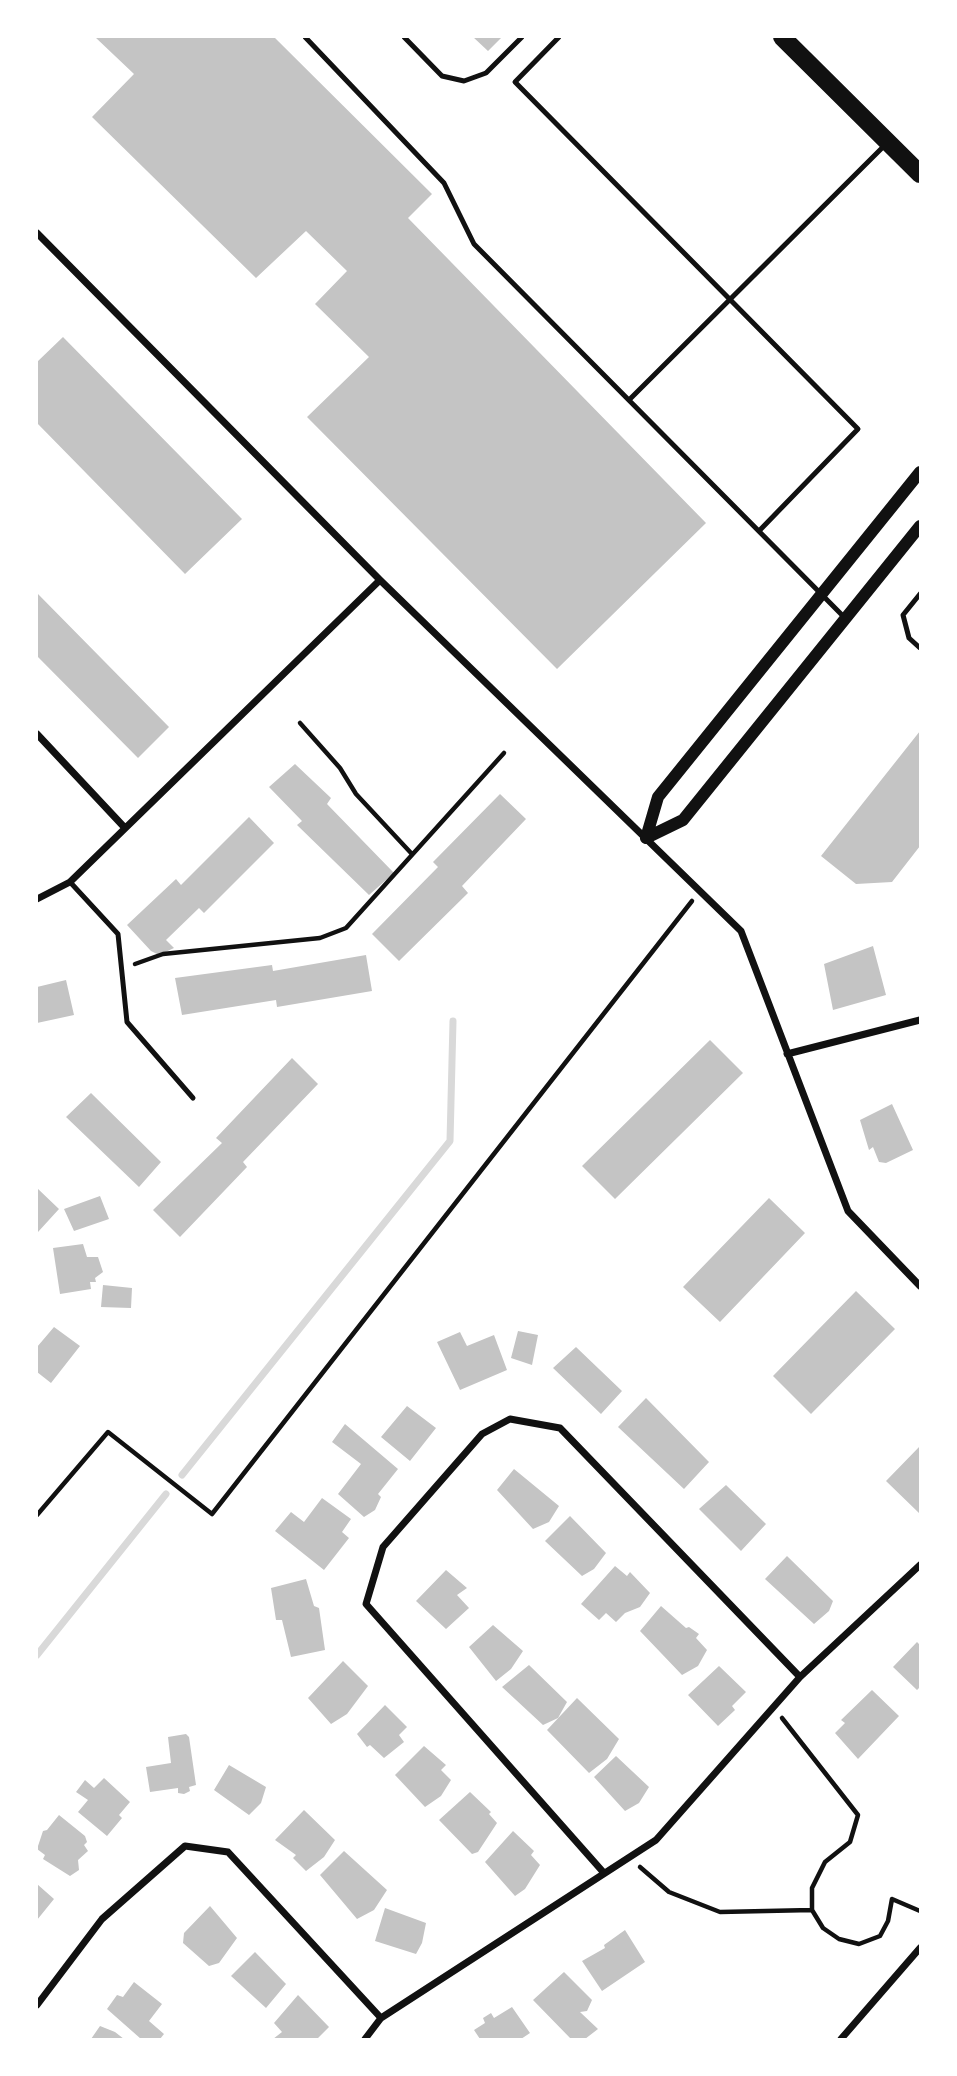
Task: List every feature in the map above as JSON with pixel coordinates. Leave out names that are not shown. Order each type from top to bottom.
[{"type":"main road","points":[[782,37],[920,174]]},
{"type":"street","points":[[37,233],[380,580],[741,931],[848,1211],[920,1286]]},
{"type":"street","points":[[646,838],[658,797],[920,472]]},
{"type":"street","points":[[646,838],[683,820],[920,526]]},
{"type":"street","points":[[37,899],[70,882],[380,580]]},
{"type":"street","points":[[37,734],[125,828]]},
{"type":"street","points":[[787,1054],[920,1020]]},
{"type":"street","points":[[604,1873],[366,1604],[383,1547],[482,1434],[510,1419],[560,1428],[800,1676]]},
{"type":"street","points":[[365,2039],[381,2018],[656,1840],[800,1676],[920,1565]]},
{"type":"street","points":[[37,2006],[102,1919],[185,1846],[228,1852],[381,2018]]},
{"type":"street","points":[[841,2039],[920,1948]]},
{"type":"lane","points":[[305,37],[444,183],[474,244],[846,619]]},
{"type":"lane","points":[[404,37],[442,76],[464,82],[486,73],[522,37]]},
{"type":"lane","points":[[559,37],[515,82],[858,429],[759,531]]},
{"type":"lane","points":[[629,400],[888,142]]},
{"type":"lane","points":[[920,594],[903,615],[909,638],[920,648]]},
{"type":"lane","points":[[70,882],[118,934],[127,1023],[193,1098]]},
{"type":"path","points":[[300,723],[340,768],[356,794],[411,853]]},
{"type":"path","points":[[121,969],[163,954],[320,938],[346,928],[504,753]]},
{"type":"path","points":[[37,1515],[108,1432],[212,1514],[700,891]]},
{"type":"path","points":[[774,1707],[858,1815],[850,1842],[825,1861],[812,1888],[812,1910],[824,1928],[839,1940],[859,1944],[880,1936],[888,1921],[892,1899],[920,1911]]},
{"type":"path","points":[[629,1858],[669,1892],[720,1912],[812,1910]]},
{"type":"building","points":[[95,37],[274,37],[432,194],[408,218],[706,523],[557,669],[307,417],[369,357],[315,304],[347,271],[306,231],[256,278],[92,117],[134,74]]},
{"type":"building","points":[[473,37],[502,37],[488,51]]},
{"type":"building","points":[[63,337],[242,519],[185,574],[37,423],[37,362]]},
{"type":"building","points":[[37,593],[169,727],[138,758],[37,656]]},
{"type":"building","points":[[920,731],[920,846],[892,882],[856,884],[821,856]]},
{"type":"building","points":[[295,764],[331,798],[327,804],[394,873],[369,895],[297,825],[302,821],[269,787]]},
{"type":"building","points":[[500,794],[526,819],[462,886],[468,893],[399,961],[372,934],[438,867],[433,862]]},
{"type":"building","points":[[249,817],[274,843],[204,913],[199,908],[166,940],[174,948],[159,955],[151,951],[127,925],[176,879],[181,885]]},
{"type":"building","points":[[873,946],[886,995],[833,1010],[824,964]]},
{"type":"building","points":[[366,955],[372,991],[277,1007],[276,1000],[182,1015],[175,978],[272,965],[273,971]]},
{"type":"building","points":[[66,980],[74,1015],[37,1023],[37,987]]},
{"type":"building","points":[[710,1040],[743,1073],[615,1199],[582,1166]]},
{"type":"building","points":[[292,1058],[318,1084],[243,1162],[247,1167],[180,1237],[153,1210],[222,1143],[216,1138]]},
{"type":"building","points":[[91,1093],[161,1162],[139,1187],[66,1117]]},
{"type":"building","points":[[892,1104],[913,1150],[886,1163],[879,1162],[873,1147],[869,1150],[860,1120]]},
{"type":"building","points":[[37,1188],[59,1209],[38,1232],[37,1230]]},
{"type":"building","points":[[100,1196],[109,1219],[74,1231],[64,1209]]},
{"type":"building","points":[[769,1198],[805,1233],[720,1322],[683,1287]]},
{"type":"building","points":[[83,1244],[87,1257],[98,1257],[103,1272],[95,1278],[96,1282],[90,1282],[91,1289],[60,1294],[53,1248]]},
{"type":"building","points":[[103,1285],[132,1288],[131,1308],[101,1307]]},
{"type":"building","points":[[856,1291],[895,1329],[811,1414],[773,1376]]},
{"type":"building","points":[[54,1327],[80,1346],[51,1383],[37,1372],[37,1347]]},
{"type":"building","points":[[518,1331],[538,1335],[532,1365],[511,1358]]},
{"type":"building","points":[[460,1332],[467,1346],[494,1335],[507,1370],[460,1390],[437,1342]]},
{"type":"building","points":[[576,1347],[622,1391],[601,1414],[553,1368]]},
{"type":"building","points":[[646,1398],[709,1462],[684,1489],[618,1427]]},
{"type":"building","points":[[407,1406],[436,1428],[410,1461],[381,1437]]},
{"type":"building","points":[[345,1424],[398,1469],[378,1494],[381,1497],[375,1510],[364,1517],[338,1494],[361,1464],[332,1442]]},
{"type":"building","points":[[920,1446],[920,1514],[886,1481]]},
{"type":"building","points":[[514,1469],[559,1506],[549,1522],[533,1529],[497,1490]]},
{"type":"building","points":[[726,1485],[766,1524],[741,1551],[699,1509]]},
{"type":"building","points":[[322,1498],[351,1519],[342,1532],[349,1538],[324,1570],[275,1531],[291,1512],[304,1522]]},
{"type":"building","points":[[570,1516],[606,1553],[594,1569],[582,1576],[545,1541]]},
{"type":"building","points":[[787,1556],[833,1601],[829,1611],[814,1624],[765,1579]]},
{"type":"building","points":[[615,1566],[627,1576],[630,1572],[650,1593],[640,1607],[625,1613],[616,1622],[606,1613],[599,1620],[581,1604]]},
{"type":"building","points":[[446,1570],[467,1588],[457,1595],[469,1608],[446,1629],[416,1601]]},
{"type":"building","points":[[306,1579],[314,1606],[319,1608],[325,1650],[291,1657],[282,1620],[276,1620],[271,1588]]},
{"type":"building","points":[[661,1606],[686,1628],[689,1627],[699,1634],[696,1638],[707,1650],[698,1666],[682,1675],[640,1631]]},
{"type":"building","points":[[493,1625],[523,1651],[511,1669],[496,1681],[469,1647]]},
{"type":"building","points":[[917,1642],[920,1645],[920,1687],[917,1690],[893,1667]]},
{"type":"building","points":[[343,1661],[368,1686],[347,1714],[331,1724],[308,1698]]},
{"type":"building","points":[[529,1665],[567,1702],[558,1718],[543,1725],[502,1687]]},
{"type":"building","points":[[719,1666],[746,1692],[732,1706],[735,1710],[718,1726],[688,1695]]},
{"type":"building","points":[[872,1690],[899,1716],[858,1759],[835,1733],[845,1723],[841,1720]]},
{"type":"building","points":[[577,1698],[619,1739],[607,1759],[589,1773],[547,1730]]},
{"type":"building","points":[[385,1705],[407,1727],[399,1735],[404,1742],[384,1758],[370,1745],[367,1747],[357,1734]]},
{"type":"building","points":[[186,1734],[189,1737],[196,1785],[189,1787],[190,1791],[184,1794],[178,1793],[178,1788],[150,1792],[146,1767],[171,1763],[168,1737]]},
{"type":"building","points":[[424,1746],[446,1765],[441,1770],[451,1780],[441,1796],[425,1807],[395,1775]]},
{"type":"building","points":[[616,1756],[649,1787],[639,1803],[625,1811],[594,1777]]},
{"type":"building","points":[[229,1765],[266,1787],[261,1803],[249,1815],[214,1790]]},
{"type":"building","points":[[104,1778],[130,1802],[119,1815],[122,1818],[107,1836],[78,1812],[88,1800],[76,1792],[85,1780],[94,1788]]},
{"type":"building","points":[[470,1792],[491,1812],[489,1814],[497,1823],[478,1852],[472,1854],[439,1820]]},
{"type":"building","points":[[304,1810],[335,1840],[324,1857],[306,1871],[293,1858],[296,1855],[275,1840]]},
{"type":"building","points":[[59,1815],[85,1836],[87,1842],[84,1845],[88,1851],[78,1860],[79,1870],[70,1876],[43,1859],[45,1855],[37,1849],[43,1831],[47,1830]]},
{"type":"building","points":[[513,1831],[534,1851],[531,1855],[540,1865],[525,1889],[515,1896],[485,1862]]},
{"type":"building","points":[[344,1851],[387,1890],[374,1910],[357,1919],[320,1875]]},
{"type":"building","points":[[37,1884],[54,1899],[37,1920]]},
{"type":"building","points":[[210,1906],[237,1938],[219,1963],[209,1966],[183,1943],[184,1933]]},
{"type":"building","points":[[385,1908],[426,1923],[422,1943],[416,1954],[375,1941]]},
{"type":"building","points":[[625,1930],[645,1962],[602,1991],[582,1961],[605,1948],[604,1945]]},
{"type":"building","points":[[255,1952],[286,1984],[266,2008],[231,1976]]},
{"type":"building","points":[[564,1972],[592,2000],[587,2011],[580,2012],[598,2029],[585,2039],[571,2039],[533,2000]]},
{"type":"building","points":[[134,1982],[162,2004],[149,2021],[164,2034],[160,2039],[141,2039],[107,2009],[117,1995],[123,1997]]},
{"type":"building","points":[[298,1995],[329,2027],[317,2039],[273,2039],[282,2032],[274,2023]]},
{"type":"building","points":[[512,2007],[530,2033],[521,2039],[480,2039],[474,2030],[485,2023],[483,2018],[491,2013],[494,2018]]},
{"type":"building","points":[[100,2026],[115,2032],[124,2039],[91,2039]]},
{"type":"waterway","points":[[182,1475],[450,1141],[453,1021]]},
{"type":"waterway","points":[[37,1655],[166,1494]]}]
